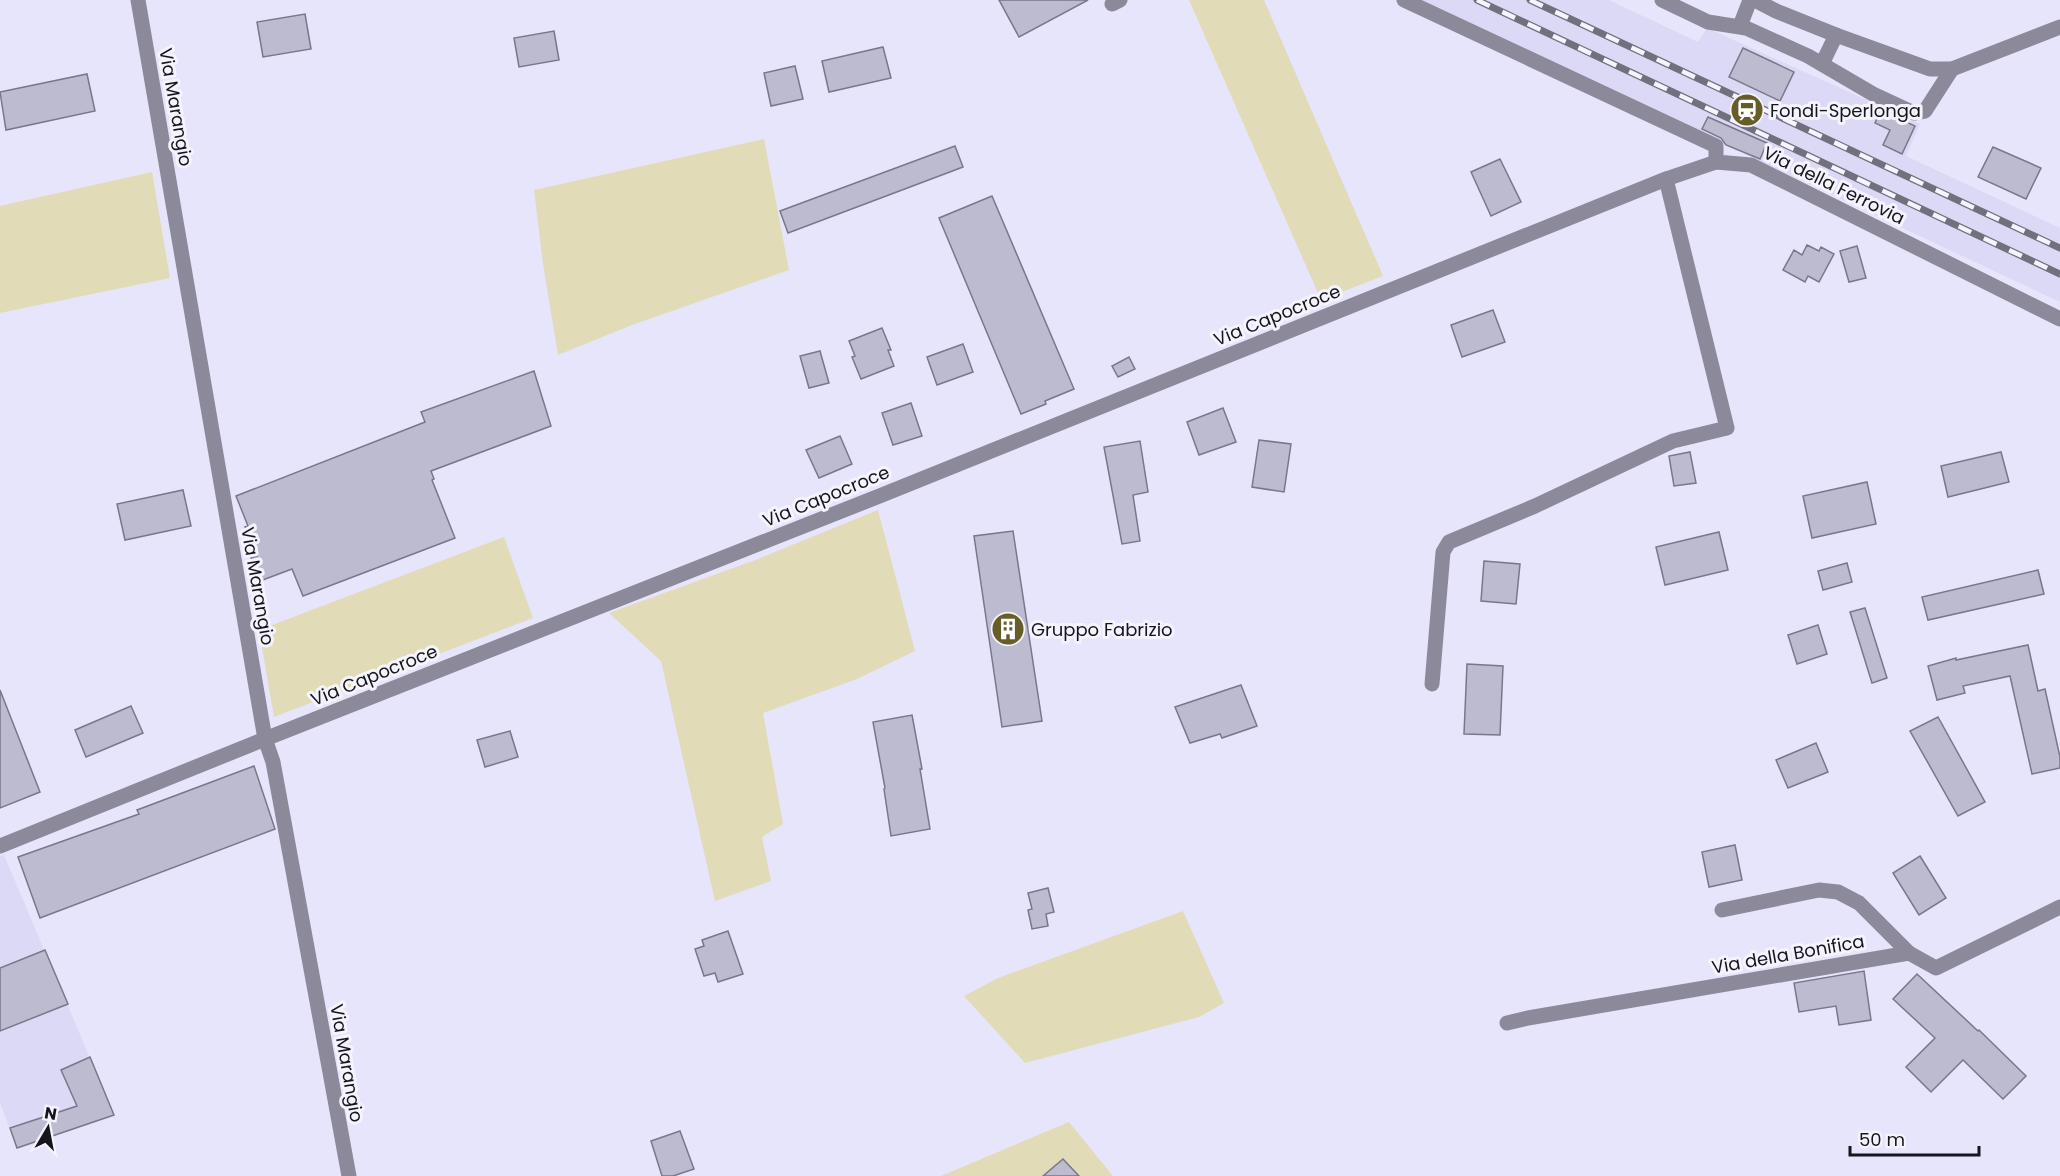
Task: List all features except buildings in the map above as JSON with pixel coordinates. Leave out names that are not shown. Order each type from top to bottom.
[{"type":"street","name":"Via Marangio","points":[[138,0],[265,739],[273,762],[349,1176]]},
{"type":"street","points":[[1404,0],[1716,146],[1716,162]]},
{"type":"street","points":[[1662,0],[1708,22],[1740,26],[1822,64],[1873,94],[1914,113],[1925,111],[1952,69]]},
{"type":"street","points":[[1740,26],[1750,0]]},
{"type":"street","points":[[1755,0],[1836,35],[1930,69],[1952,69],[2060,27]]},
{"type":"street","points":[[1822,64],[1836,35]]},
{"type":"street","name":"Via Capocroce","points":[[0,846],[882,495],[1666,179],[1716,162]]},
{"type":"street","name":"Via della Ferrovia","points":[[1716,162],[1751,165],[2060,319]]},
{"type":"street","points":[[1432,684],[1443,552],[1449,542],[1535,506],[1673,441],[1727,428],[1666,179]]},
{"type":"street","points":[[1722,910],[1819,890],[1838,892],[1859,903],[1909,953],[1936,968],[2060,906]]},
{"type":"street","name":"Via della Bonifica","points":[[1507,1023],[1909,953]]},
{"type":"shaded area","points":[[1189,0],[1264,0],[1383,276],[1321,300]]},
{"type":"shaded area","points":[[1418,0],[1609,0],[1698,42],[1707,28],[1920,124],[1906,156],[2060,228],[2060,302]]},
{"type":"shaded area","points":[[764,139],[789,270],[632,325],[558,355],[534,190]]},
{"type":"shaded area","points":[[152,172],[170,278],[0,313],[0,206]]},
{"type":"shaded area","points":[[878,510],[915,651],[857,679],[763,713],[783,824],[762,837],[771,881],[715,901],[661,661],[609,613],[758,559]]},
{"type":"shaded area","points":[[504,537],[533,618],[274,717],[259,630]]},
{"type":"shaded area","points":[[4,855],[114,1115],[17,1148],[0,1103],[0,856]]},
{"type":"shaded area","points":[[1183,911],[1224,1003],[1199,1017],[1025,1063],[964,996],[998,978]]},
{"type":"shaded area","points":[[1069,1122],[1113,1176],[941,1176]]},
{"type":"railway","points":[[1477,0],[2060,274]]},
{"type":"railway","points":[[1530,0],[2060,248]]},
{"type":"place","name":"Fondi-Sperlonga","points":[[1747,110]]},
{"type":"place","name":"Gruppo Fabrizio","points":[[1008,629]]}]
